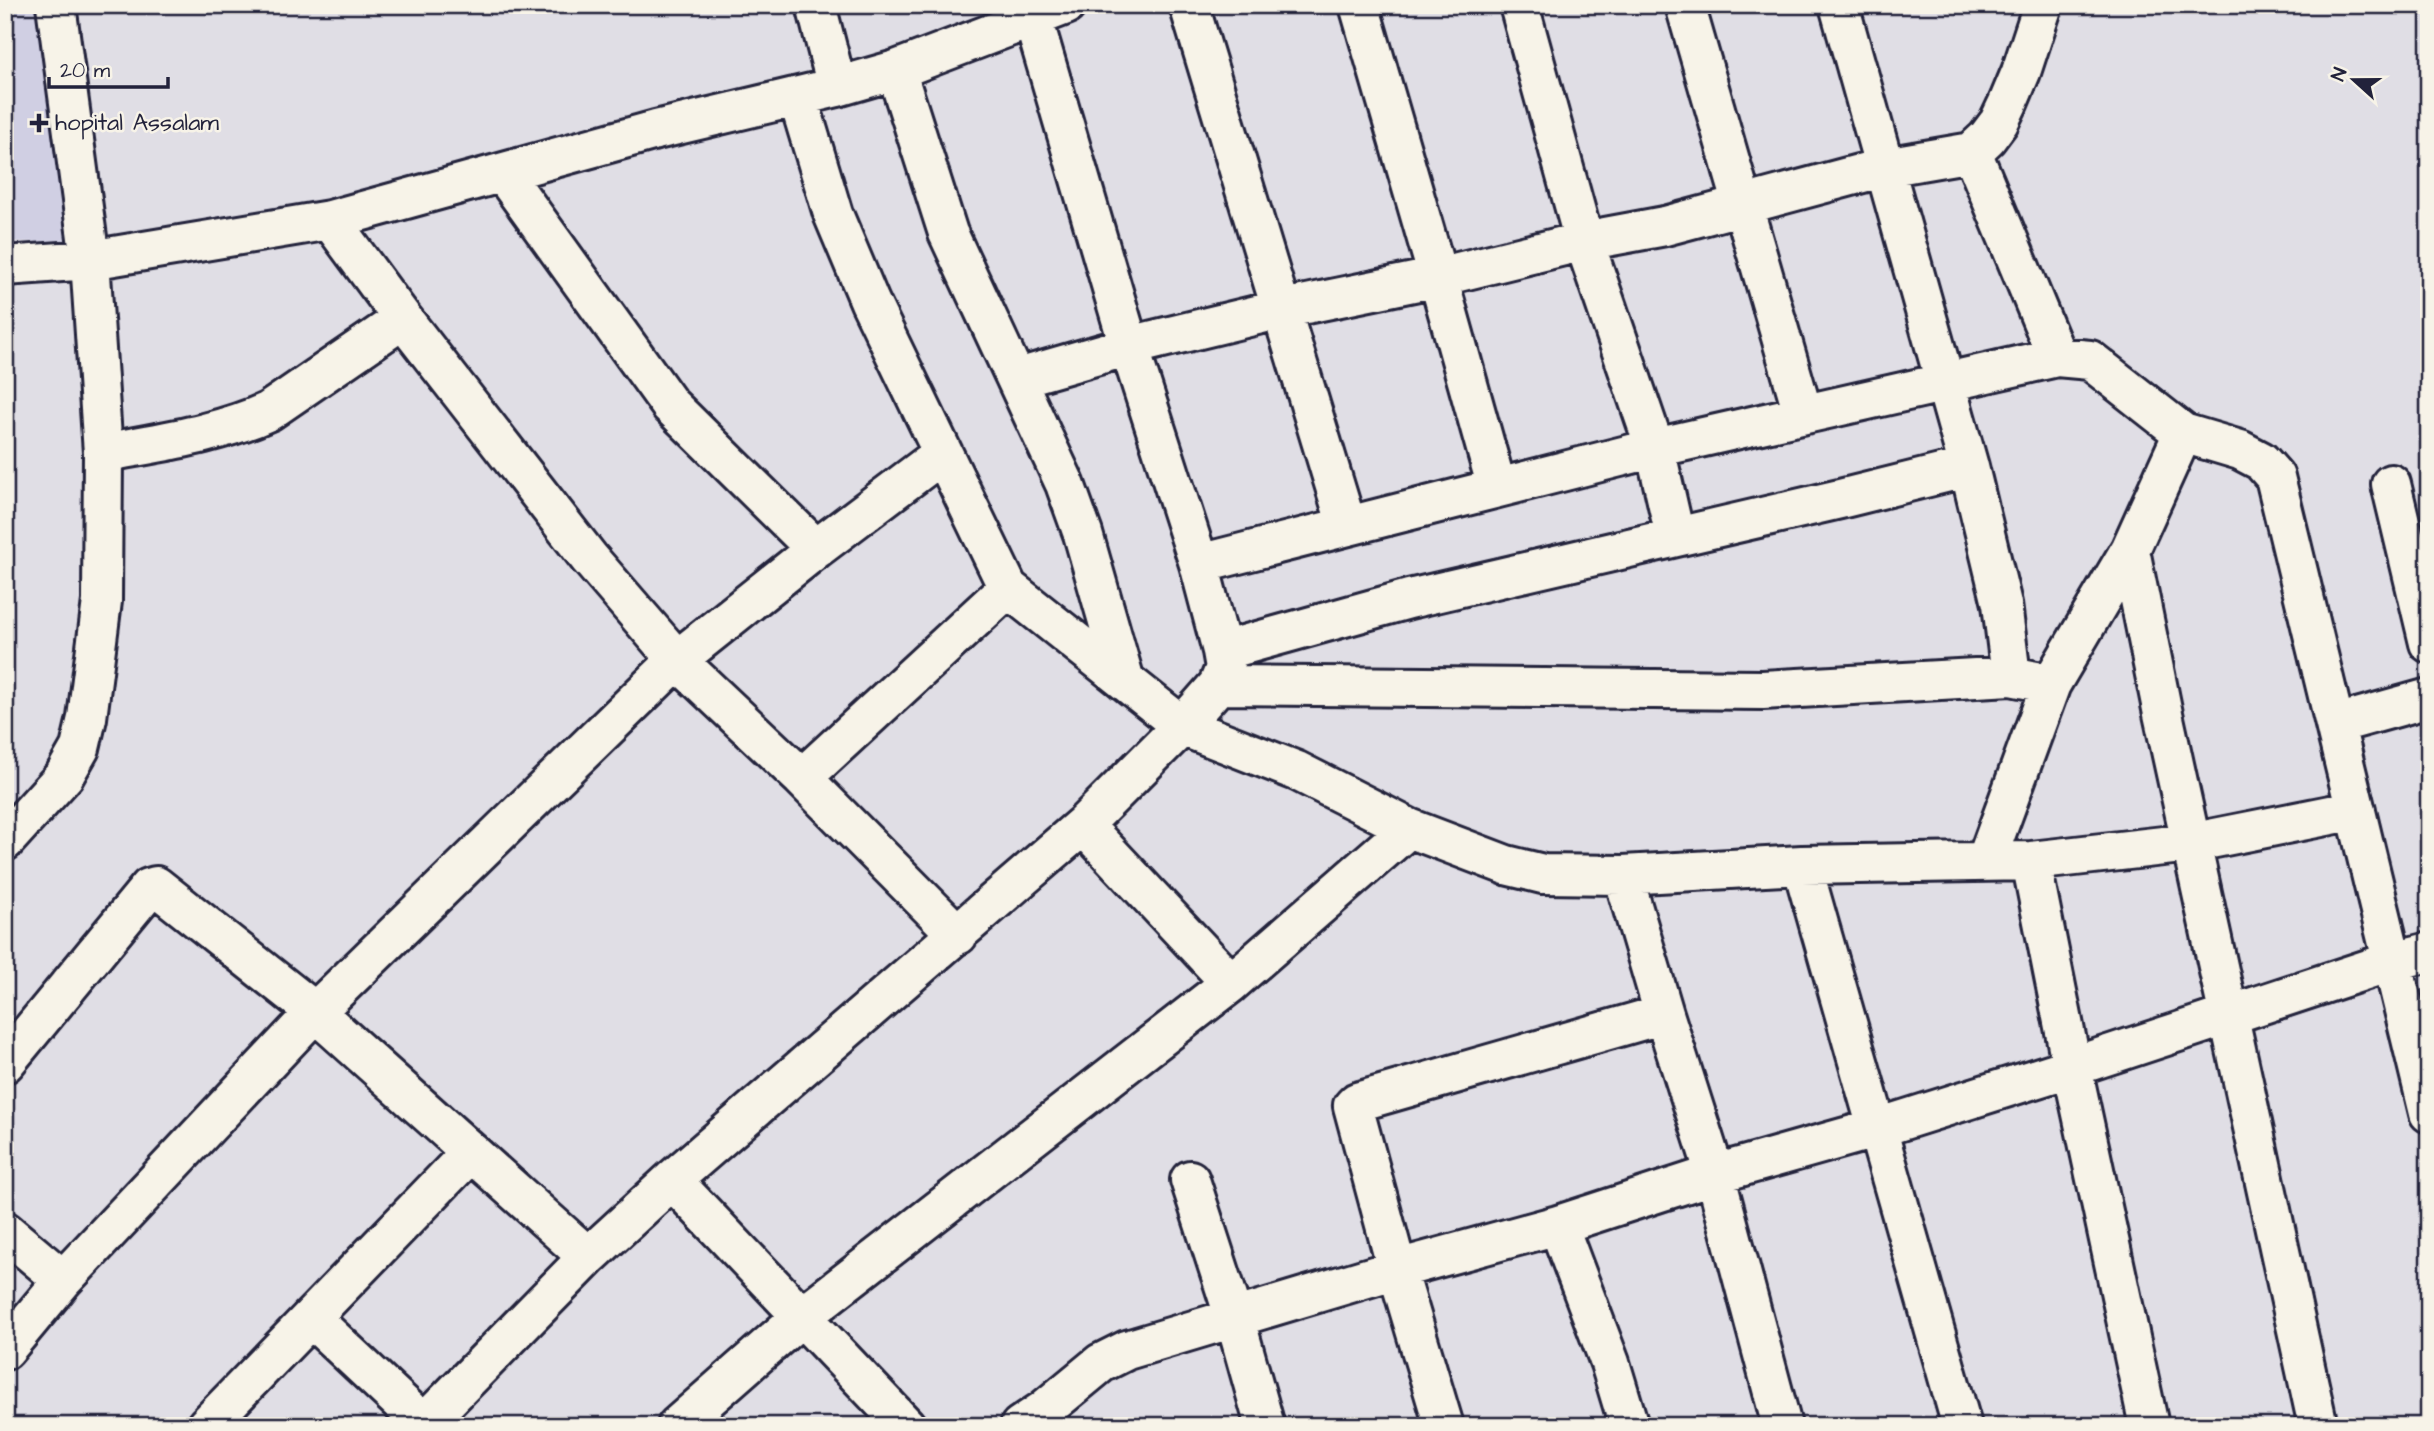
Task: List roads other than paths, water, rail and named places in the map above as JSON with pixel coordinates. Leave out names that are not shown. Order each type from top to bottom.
[{"type":"street","points":[[13,821],[64,776],[80,748],[87,718],[102,601],[103,453],[90,260],[56,5]]},
{"type":"street","points":[[816,5],[837,88]]},
{"type":"street","points":[[1189,5],[1347,526]]},
{"type":"street","points":[[1359,5],[1497,488]]},
{"type":"street","points":[[1519,5],[1584,241],[1655,448],[1675,536]]},
{"type":"street","points":[[1685,5],[1803,413]]},
{"type":"street","points":[[1839,5],[1969,467],[2002,604],[2011,676]]},
{"type":"street","points":[[1018,379],[1129,346],[1282,309],[1438,277],[1584,241],[1665,226],[1885,167],[1972,152],[1987,138],[2008,103],[2043,5]]},
{"type":"street","points":[[5,267],[90,260],[330,220],[656,130],[837,88],[896,70],[1043,9],[1129,346],[1199,564],[1220,668]]},
{"type":"street","points":[[896,70],[948,233],[1065,484],[1083,534],[1125,681]]},
{"type":"street","points":[[798,98],[833,214],[870,302],[1008,588],[1182,726],[1297,771],[1409,828],[1506,865],[1543,874],[1623,874],[1802,865],[2031,861],[2190,843],[2356,810]]},
{"type":"street","points":[[1972,152],[2057,357]]},
{"type":"street","points":[[503,173],[670,405],[816,549]]},
{"type":"street","points":[[330,220],[403,319],[589,558],[677,660],[802,778],[958,935]]},
{"type":"street","points":[[103,453],[215,431],[245,422],[269,411],[403,319]]},
{"type":"street","points":[[1199,564],[1803,413],[2057,357],[2090,360],[2183,433],[2240,450],[2261,461],[2274,477],[2356,810],[2411,956],[2429,1113]]},
{"type":"street","points":[[1986,861],[2051,684],[2130,550],[2183,433]]},
{"type":"street","points":[[5,1350],[62,1280],[315,1012],[677,660],[816,549],[942,454]]},
{"type":"street","points":[[311,1318],[423,1425],[588,1257],[672,1180],[1083,825],[1182,726],[1220,668],[1409,599],[1969,467]]},
{"type":"street","points":[[2391,484],[2429,643]]},
{"type":"street","points":[[2130,550],[2190,843],[2318,1426]]},
{"type":"street","points":[[802,778],[1008,588]]},
{"type":"street","points":[[1220,668],[1763,690],[2011,676],[2051,684]]},
{"type":"street","points":[[2336,724],[2429,698]]},
{"type":"street","points":[[1083,825],[1231,983]]},
{"type":"street","points":[[677,1426],[802,1317],[1231,983],[1409,828]]},
{"type":"street","points":[[2031,861],[2072,1068],[2149,1426]]},
{"type":"street","points":[[1802,865],[1962,1426]]},
{"type":"street","points":[[1623,874],[1664,1014],[1716,1174],[1782,1426]]},
{"type":"street","points":[[5,1063],[149,888],[156,886],[315,1012],[588,1257]]},
{"type":"street","points":[[1020,1426],[1044,1410],[1101,1363],[1127,1350],[1878,1128],[2072,1068],[2411,956]]},
{"type":"street","points":[[1444,1426],[1397,1269],[1353,1106],[1357,1102],[1664,1014]]},
{"type":"street","points":[[206,1426],[470,1153]]},
{"type":"street","points":[[672,1180],[906,1426]]},
{"type":"street","points":[[1190,1180],[1235,1319],[1265,1426]]},
{"type":"street","points":[[1558,1224],[1610,1363],[1629,1426]]},
{"type":"street","points":[[5,1231],[62,1280]]},
{"type":"place","name":"hopital Assalam","points":[[39,123]]}]
